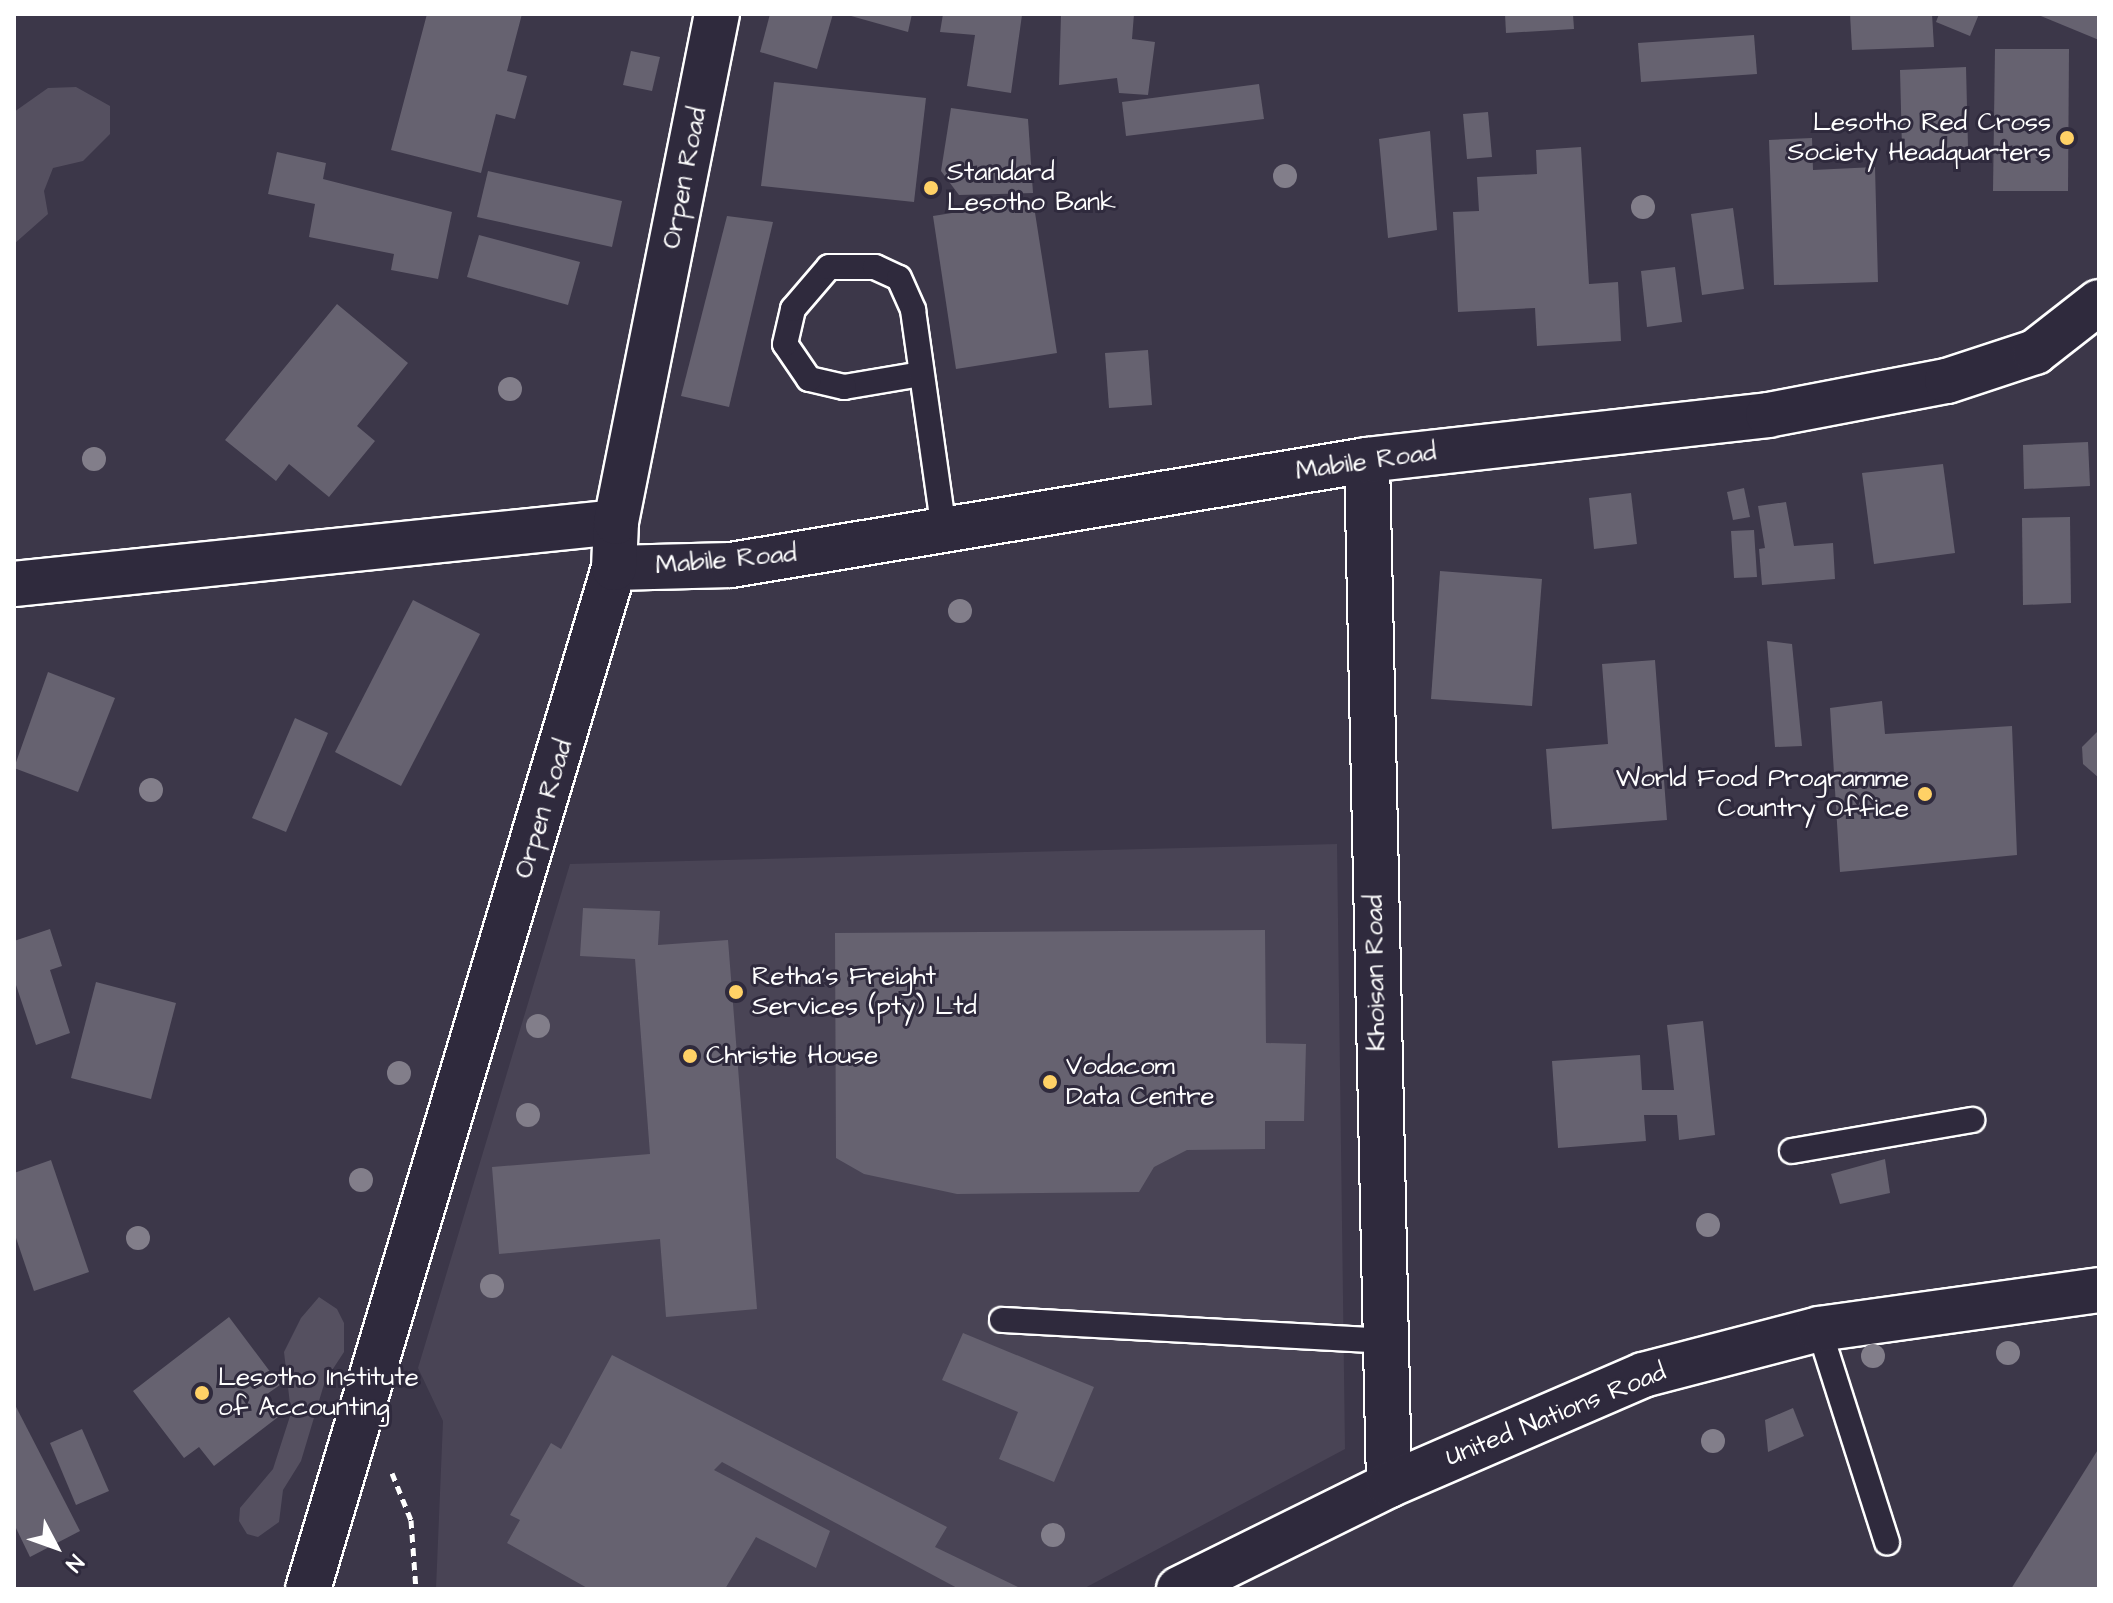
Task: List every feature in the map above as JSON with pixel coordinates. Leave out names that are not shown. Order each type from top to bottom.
[{"type":"street","name":"Orpen Road","points":[[308,1589],[614,568],[616,522],[717,14]]},
{"type":"street","name":"Mabile Road","points":[[614,568],[731,565],[1367,460],[1768,415],[1947,381],[2035,352],[2099,302]]},
{"type":"street","name":"Khoisan Road","points":[[1367,460],[1389,1485]]},
{"type":"street","points":[[14,584],[616,522]]},
{"type":"street","name":"United Nations Road","points":[[1179,1589],[1389,1485],[1643,1375],[1819,1329],[2099,1290]]},
{"type":"lane","points":[[921,374],[844,387],[809,379],[785,344],[793,309],[829,267],[875,267],[899,278],[913,310],[944,530]]},
{"type":"lane","points":[[1792,1151],[1972,1120]]},
{"type":"lane","points":[[1002,1320],[1385,1341]]},
{"type":"lane","points":[[1819,1329],[1887,1542]]},
{"type":"path","points":[[349,1449],[397,1475],[411,1520],[416,1589]]},
{"type":"shaded area","points":[[76,87],[110,106],[110,134],[83,161],[53,168],[44,191],[48,214],[14,244],[14,112],[48,88]]},
{"type":"shaded area","points":[[1337,844],[1345,1449],[1083,1589],[436,1589],[443,1421],[418,1368],[570,864]]},
{"type":"shaded area","points":[[319,1297],[337,1309],[344,1323],[344,1352],[325,1381],[301,1461],[283,1490],[279,1522],[258,1537],[247,1534],[239,1521],[240,1508],[273,1469],[291,1413],[284,1352],[301,1318]]},
{"type":"building","points":[[427,14],[522,14],[507,71],[527,76],[515,119],[496,114],[481,173],[391,150]]},
{"type":"building","points":[[770,14],[833,14],[817,69],[760,52]]},
{"type":"building","points":[[844,14],[912,14],[908,32]]},
{"type":"building","points":[[943,14],[1022,15],[1011,93],[967,86],[975,35],[940,32]]},
{"type":"building","points":[[1061,14],[1134,14],[1132,39],[1155,42],[1148,95],[1119,93],[1117,78],[1059,85]]},
{"type":"building","points":[[1505,14],[1573,14],[1574,29],[1506,33]]},
{"type":"building","points":[[1850,14],[1932,14],[1934,47],[1852,50]]},
{"type":"building","points":[[1939,14],[1979,14],[1970,36],[1936,22]]},
{"type":"building","points":[[2036,14],[2099,14],[2099,40]]},
{"type":"building","points":[[1754,35],[1757,74],[1641,82],[1638,43]]},
{"type":"building","points":[[1995,49],[2069,49],[2068,191],[1993,191]]},
{"type":"building","points":[[631,51],[660,57],[652,91],[623,85]]},
{"type":"building","points":[[1966,67],[1968,147],[1902,149],[1900,70]]},
{"type":"building","points":[[774,82],[926,98],[914,202],[761,186]]},
{"type":"building","points":[[1259,84],[1264,119],[1126,136],[1122,102]]},
{"type":"building","points":[[951,108],[1028,119],[1033,193],[959,195],[941,171]]},
{"type":"building","points":[[1488,112],[1492,157],[1467,159],[1463,114]]},
{"type":"building","points":[[1430,131],[1437,230],[1388,238],[1379,139]]},
{"type":"building","points":[[1812,138],[1813,170],[1875,167],[1878,282],[1774,285],[1769,140]]},
{"type":"building","points":[[1581,147],[1589,284],[1618,282],[1621,341],[1537,346],[1535,308],[1458,312],[1453,212],[1479,211],[1477,177],[1537,174],[1536,150]]},
{"type":"building","points":[[277,152],[326,163],[323,179],[452,212],[438,279],[391,270],[394,254],[309,237],[315,204],[268,194]]},
{"type":"building","points":[[488,171],[622,201],[612,247],[477,217]]},
{"type":"building","points":[[1033,200],[1057,353],[956,369],[933,216]]},
{"type":"building","points":[[1733,208],[1744,289],[1702,295],[1691,214]]},
{"type":"building","points":[[727,216],[773,222],[729,407],[681,396]]},
{"type":"building","points":[[479,235],[580,262],[568,305],[467,277]]},
{"type":"building","points":[[1675,267],[1682,322],[1647,327],[1641,271]]},
{"type":"building","points":[[337,304],[408,363],[357,426],[375,441],[329,497],[289,464],[276,481],[225,440]]},
{"type":"building","points":[[1148,350],[1152,405],[1109,408],[1105,353]]},
{"type":"building","points":[[2088,442],[2090,486],[2024,489],[2023,445]]},
{"type":"building","points":[[1943,464],[1955,553],[1874,564],[1862,473]]},
{"type":"building","points":[[1744,488],[1750,517],[1733,520],[1727,492]]},
{"type":"building","points":[[1631,493],[1637,544],[1594,549],[1589,498]]},
{"type":"building","points":[[1786,502],[1794,546],[1833,543],[1835,579],[1762,585],[1759,549],[1765,548],[1758,506]]},
{"type":"building","points":[[2070,517],[2071,603],[2023,605],[2022,518]]},
{"type":"building","points":[[1754,530],[1757,577],[1734,578],[1731,531]]},
{"type":"building","points":[[1440,571],[1542,579],[1532,706],[1431,699]]},
{"type":"building","points":[[413,600],[480,634],[401,786],[335,752]]},
{"type":"building","points":[[1767,641],[1792,644],[1802,746],[1775,747]]},
{"type":"building","points":[[1655,660],[1667,820],[1552,829],[1546,749],[1608,744],[1602,664]]},
{"type":"building","points":[[48,672],[115,698],[78,792],[14,768]]},
{"type":"building","name":"World Food Programme Country Office","points":[[1882,701],[1885,734],[2012,726],[2017,855],[1840,872],[1830,708]]},
{"type":"building","points":[[295,718],[328,733],[286,832],[252,818]]},
{"type":"building","points":[[2099,730],[2099,778],[2083,764],[2082,747]]},
{"type":"building","name":"Christie House","points":[[583,908],[660,911],[658,945],[728,940],[757,1309],[666,1317],[660,1239],[499,1254],[492,1167],[650,1154],[635,959],[580,956]]},
{"type":"building","points":[[50,929],[62,966],[50,970],[70,1033],[36,1045],[14,979],[14,941]]},
{"type":"building","name":"Vodacom Data Centre","points":[[1265,930],[1266,1043],[1306,1044],[1304,1121],[1265,1121],[1265,1149],[1187,1150],[1154,1167],[1139,1192],[957,1194],[864,1174],[836,1158],[835,933]]},
{"type":"building","points":[[96,982],[176,1003],[151,1099],[71,1078]]},
{"type":"building","points":[[1703,1021],[1715,1135],[1679,1140],[1677,1115],[1644,1115],[1646,1141],[1558,1148],[1552,1061],[1640,1055],[1642,1090],[1674,1090],[1667,1025]]},
{"type":"building","points":[[1885,1159],[1890,1193],[1840,1204],[1831,1174]]},
{"type":"building","points":[[51,1160],[89,1272],[34,1291],[14,1232],[14,1173]]},
{"type":"building","name":"Lesotho Institute of Accounting","points":[[229,1317],[280,1385],[267,1394],[282,1414],[214,1466],[199,1447],[184,1458],[133,1391]]},
{"type":"building","points":[[963,1333],[1094,1387],[1054,1482],[999,1459],[1018,1412],[942,1380]]},
{"type":"building","points":[[612,1355],[947,1527],[935,1547],[1022,1589],[959,1589],[722,1462],[714,1470],[830,1531],[816,1568],[756,1537],[725,1589],[589,1589],[507,1543],[520,1520],[510,1515],[551,1443],[561,1449]]},
{"type":"building","points":[[14,1403],[80,1531],[30,1557],[14,1524]]},
{"type":"building","points":[[1793,1408],[1804,1436],[1768,1452],[1765,1420]]},
{"type":"building","points":[[82,1429],[109,1491],[76,1505],[50,1443]]},
{"type":"building","points":[[2099,1448],[2099,1589],[2011,1589]]},
{"type":"place","name":"Lesotho Red Cross Society Headquarters","points":[[2067,138]]},
{"type":"place","name":"Standard Lesotho Bank","points":[[931,188]]},
{"type":"place","name":"World Food Programme Country Office","points":[[1925,794]]},
{"type":"place","name":"Retha's Freight Services (pty) Ltd","points":[[736,992]]},
{"type":"place","name":"Christie House","points":[[690,1056]]},
{"type":"place","name":"Vodacom Data Centre","points":[[1050,1082]]},
{"type":"place","name":"Lesotho Institute of Accounting","points":[[202,1393]]}]
